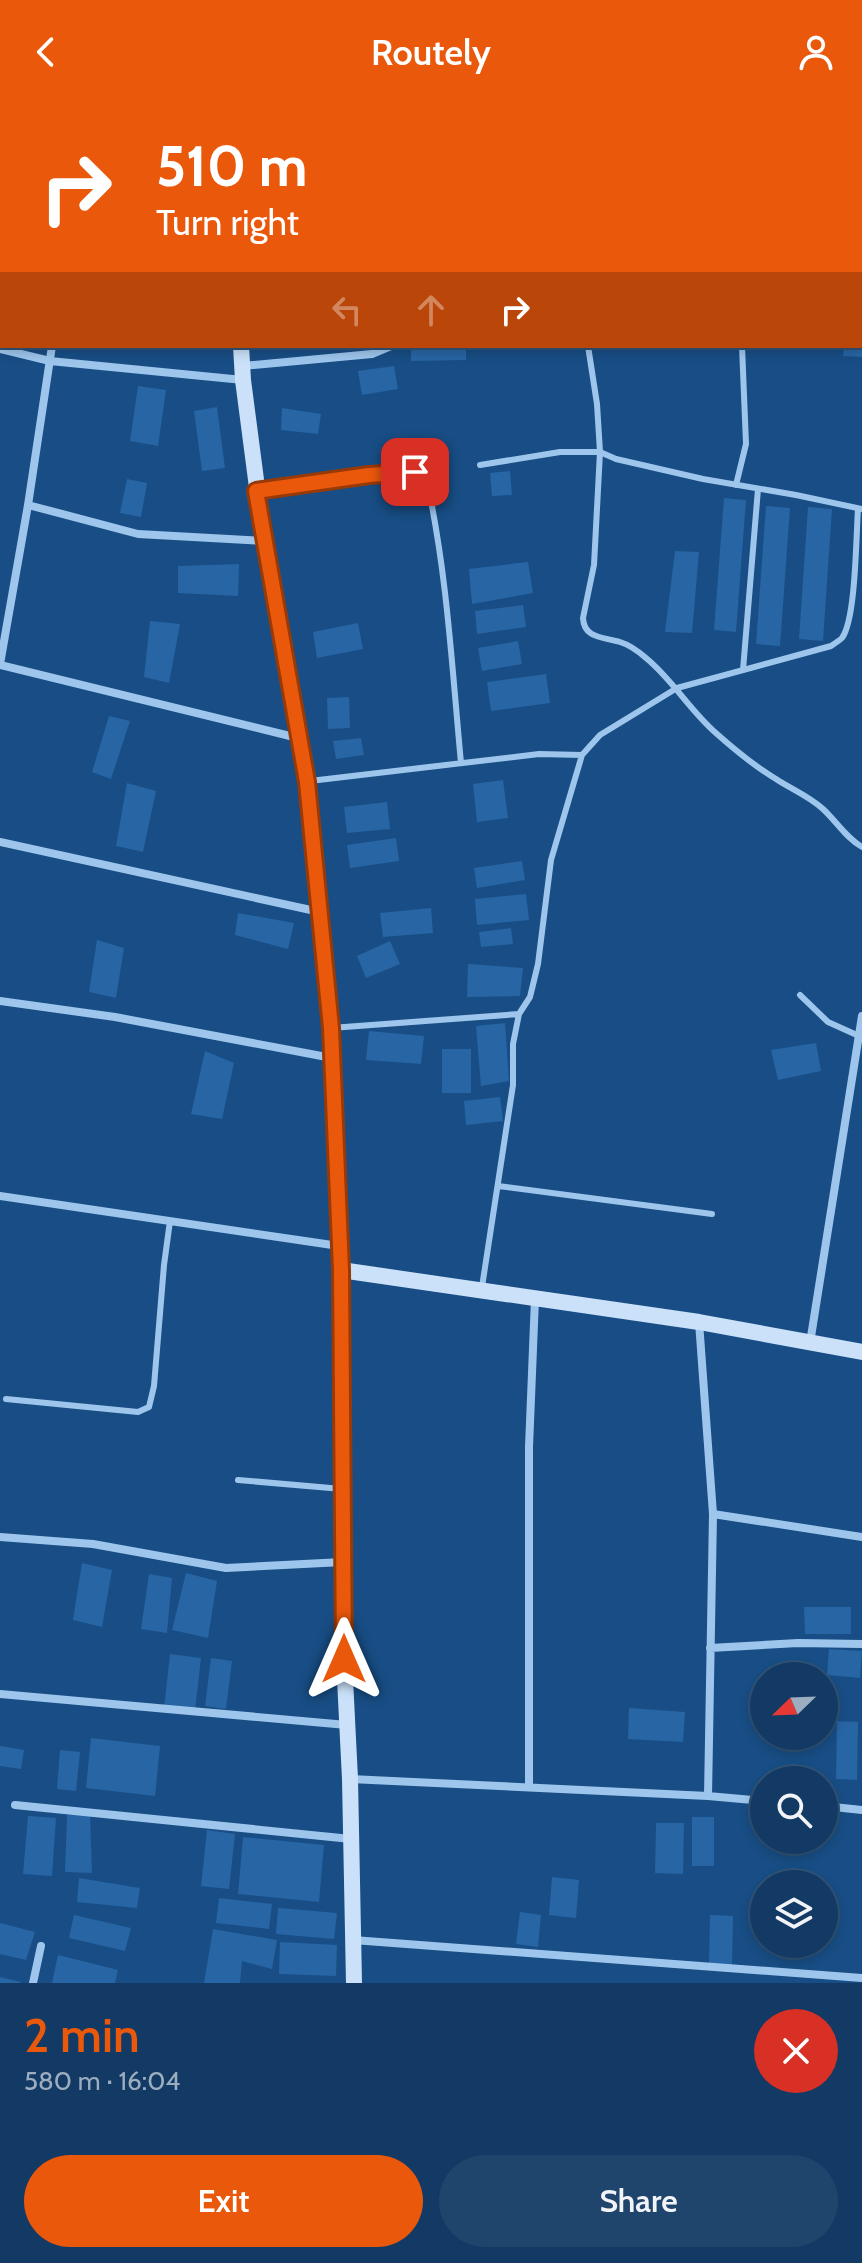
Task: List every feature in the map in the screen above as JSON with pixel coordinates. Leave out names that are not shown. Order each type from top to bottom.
[{"type":"street","points":[[52,348],[0,665],[298,738]]},
{"type":"street","points":[[241,348],[256,491],[307,782],[331,1028],[341,1270],[343,1562],[354,1983]]},
{"type":"street","points":[[0,349],[50,361],[242,373],[372,354],[386,348]]},
{"type":"street","points":[[28,505],[138,534],[264,541]]},
{"type":"street","points":[[0,842],[320,912]]},
{"type":"street","points":[[0,1001],[115,1017],[332,1058]]},
{"type":"street","points":[[810,1343],[862,1016]]},
{"type":"street","points":[[0,1196],[339,1246]]},
{"type":"street","points":[[341,1270],[699,1322],[862,1352]]},
{"type":"street","points":[[529,1787],[529,1447],[535,1299]]},
{"type":"street","points":[[699,1322],[713,1514],[708,1796]]},
{"type":"street","points":[[713,1514],[862,1537]]},
{"type":"street","points":[[0,1537],[93,1544],[226,1568],[343,1562]]},
{"type":"street","points":[[710,1648],[798,1643],[862,1644]]},
{"type":"street","points":[[0,1694],[347,1725]]},
{"type":"street","points":[[350,1779],[750,1800]]},
{"type":"street","points":[[15,1805],[351,1839]]},
{"type":"street","points":[[838,1807],[862,1810]]},
{"type":"street","points":[[353,1940],[862,1978]]},
{"type":"street","points":[[33,1983],[41,1946]]},
{"type":"lane","points":[[588,348],[600,452],[594,565],[583,627],[595,636],[634,648],[655,665],[718,735],[772,777],[813,801],[849,839],[862,847]]},
{"type":"lane","points":[[736,485],[746,444],[742,348]]},
{"type":"lane","points":[[480,465],[560,452],[600,452],[616,459],[860,509],[851,604],[847,627],[841,639],[831,646],[677,688],[600,735],[582,755],[551,860],[538,964],[530,997],[519,1014],[513,1044],[513,1085],[482,1291]]},
{"type":"lane","points":[[256,491],[369,475],[415,472],[426,477],[435,519],[447,616],[461,763]]},
{"type":"lane","points":[[743,670],[758,489]]},
{"type":"lane","points":[[307,782],[539,754],[582,755]]},
{"type":"lane","points":[[800,995],[828,1022],[859,1036]]},
{"type":"lane","points":[[331,1028],[519,1014]]},
{"type":"lane","points":[[498,1186],[712,1214]]},
{"type":"lane","points":[[6,1399],[138,1412],[149,1407],[154,1386],[170,1221]]},
{"type":"lane","points":[[238,1480],[342,1489]]},
{"type":"building","points":[[411,348],[466,348],[466,360],[411,361]]},
{"type":"building","points":[[844,348],[862,348],[862,357],[843,356]]},
{"type":"building","points":[[394,366],[398,389],[362,395],[358,371]]},
{"type":"building","points":[[138,386],[166,390],[158,446],[130,441]]},
{"type":"building","points":[[217,407],[225,468],[202,471],[194,411]]},
{"type":"building","points":[[282,408],[321,414],[318,434],[281,430]]},
{"type":"building","points":[[510,471],[512,495],[492,496],[490,473]]},
{"type":"building","points":[[127,479],[147,483],[141,517],[120,513]]},
{"type":"building","points":[[724,498],[746,500],[736,632],[714,630]]},
{"type":"building","points":[[766,506],[790,508],[780,646],[756,644]]},
{"type":"building","points":[[808,507],[832,509],[823,641],[799,639]]},
{"type":"building","points":[[675,551],[699,552],[692,633],[665,632]]},
{"type":"building","points":[[528,562],[533,593],[472,604],[469,569]]},
{"type":"building","points":[[239,564],[238,596],[178,593],[178,566]]},
{"type":"building","points":[[523,605],[526,627],[477,634],[475,611]]},
{"type":"building","points":[[150,621],[180,624],[169,683],[144,677]]},
{"type":"building","points":[[358,623],[363,649],[317,658],[313,632]]},
{"type":"building","points":[[518,641],[522,664],[482,671],[478,648]]},
{"type":"building","points":[[546,674],[550,703],[491,711],[487,682]]},
{"type":"building","points":[[349,697],[350,728],[328,729],[327,698]]},
{"type":"building","points":[[109,716],[130,721],[111,779],[92,772]]},
{"type":"building","points":[[361,738],[364,755],[336,759],[333,741]]},
{"type":"building","points":[[503,780],[508,818],[477,822],[473,784]]},
{"type":"building","points":[[127,783],[156,791],[143,852],[116,846]]},
{"type":"building","points":[[387,802],[390,829],[347,833],[344,807]]},
{"type":"building","points":[[396,838],[399,861],[350,868],[347,845]]},
{"type":"building","points":[[522,861],[525,880],[477,888],[474,868]]},
{"type":"building","points":[[526,894],[529,920],[477,925],[475,899]]},
{"type":"building","points":[[431,908],[433,933],[383,937],[380,913]]},
{"type":"building","points":[[238,913],[294,923],[288,949],[235,935]]},
{"type":"building","points":[[511,928],[513,944],[481,947],[479,932]]},
{"type":"building","points":[[97,940],[124,948],[116,998],[89,992]]},
{"type":"building","points":[[390,941],[400,964],[366,978],[357,956]]},
{"type":"building","points":[[468,964],[523,968],[520,996],[467,997]]},
{"type":"building","points":[[505,1023],[509,1081],[481,1086],[476,1026]]},
{"type":"building","points":[[369,1031],[424,1036],[421,1064],[366,1060]]},
{"type":"building","points":[[816,1043],[821,1071],[778,1080],[771,1050]]},
{"type":"building","points":[[442,1049],[471,1049],[471,1093],[442,1093]]},
{"type":"building","points":[[205,1051],[234,1063],[222,1119],[191,1114]]},
{"type":"building","points":[[500,1097],[503,1121],[466,1125],[464,1101]]},
{"type":"building","points":[[82,1563],[112,1570],[102,1627],[73,1620]]},
{"type":"building","points":[[186,1573],[217,1581],[208,1638],[172,1630]]},
{"type":"building","points":[[149,1574],[172,1578],[167,1633],[141,1629]]},
{"type":"building","points":[[804,1607],[851,1607],[851,1634],[805,1634]]},
{"type":"building","points":[[829,1649],[862,1651],[860,1678],[838,1676],[838,1662],[828,1662]]},
{"type":"building","points":[[170,1654],[201,1658],[195,1711],[164,1708]]},
{"type":"building","points":[[211,1658],[232,1661],[226,1709],[205,1706]]},
{"type":"building","points":[[629,1708],[685,1712],[683,1742],[628,1739]]},
{"type":"building","points":[[838,1721],[858,1722],[857,1780],[838,1779]]},
{"type":"building","points":[[91,1738],[160,1746],[155,1796],[86,1788]]},
{"type":"building","points":[[0,1746],[24,1750],[21,1769],[0,1766]]},
{"type":"building","points":[[60,1750],[80,1752],[76,1791],[57,1789]]},
{"type":"building","points":[[90,1814],[92,1873],[65,1872],[67,1815]]},
{"type":"building","points":[[28,1816],[56,1818],[52,1876],[23,1874]]},
{"type":"building","points":[[692,1817],[714,1817],[714,1866],[692,1866]]},
{"type":"building","points":[[656,1823],[684,1823],[683,1874],[655,1873]]},
{"type":"building","points":[[207,1830],[235,1834],[229,1889],[201,1886]]},
{"type":"building","points":[[243,1837],[324,1845],[319,1902],[238,1894]]},
{"type":"building","points":[[552,1877],[579,1880],[576,1918],[549,1915]]},
{"type":"building","points":[[79,1878],[140,1888],[137,1908],[77,1902]]},
{"type":"building","points":[[219,1898],[272,1904],[269,1929],[216,1923]]},
{"type":"building","points":[[278,1908],[337,1913],[334,1939],[276,1934]]},
{"type":"building","points":[[520,1912],[541,1915],[538,1947],[516,1944]]},
{"type":"building","points":[[74,1915],[131,1928],[125,1951],[69,1938]]},
{"type":"building","points":[[710,1915],[733,1916],[732,1966],[709,1965]]},
{"type":"building","points":[[0,1923],[35,1932],[26,1960],[0,1954]]},
{"type":"building","points":[[213,1929],[277,1940],[272,1969],[242,1961],[240,1983],[204,1983]]},
{"type":"building","points":[[280,1942],[337,1945],[336,1976],[279,1974]]},
{"type":"building","points":[[58,1955],[118,1970],[115,1983],[52,1983]]},
{"type":"building","points":[[0,1977],[21,1982],[0,1983]]},
{"type":"route","points":[[344,1659],[341,1270],[331,1028],[307,782],[256,491],[369,475],[415,472]]}]
